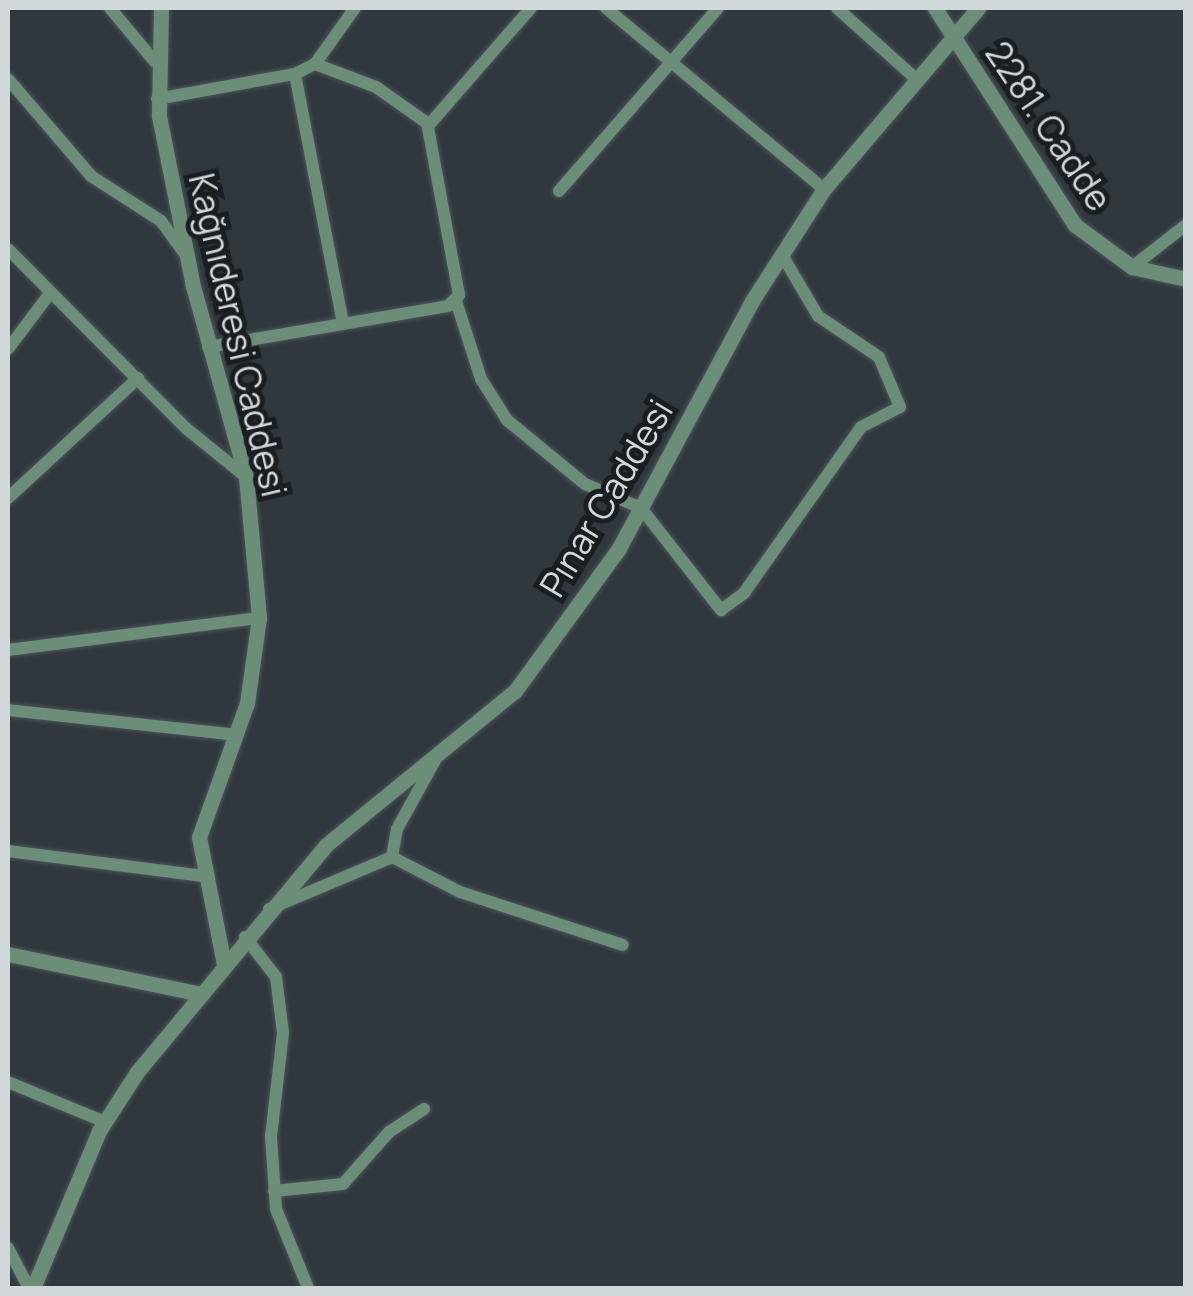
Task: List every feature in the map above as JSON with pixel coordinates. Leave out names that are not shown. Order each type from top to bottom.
[{"type":"street","points":[[110,8],[155,62]]},
{"type":"street","name":"Kağnıderesi Caddesi","points":[[162,8],[155,62],[157,99],[208,347],[246,477],[258,618],[254,674],[237,735],[203,820],[203,876],[224,964]]},
{"type":"street","points":[[157,99],[296,74],[315,64],[355,8]]},
{"type":"street","points":[[428,126],[531,8]]},
{"type":"street","points":[[606,8],[673,56],[824,188]]},
{"type":"street","points":[[559,191],[718,8]]},
{"type":"street","points":[[837,8],[915,78]]},
{"type":"street","name":"2281. Cadde","points":[[935,8],[1075,225],[1132,267],[1186,279]]},
{"type":"street","name":"Pınar Caddesi","points":[[31,1288],[105,1122],[267,908],[349,824],[515,691],[594,588],[782,255],[824,188],[978,8]]},
{"type":"street","points":[[315,64],[376,87],[428,126],[460,280],[456,302],[481,379],[507,420],[585,484],[641,508],[707,600],[726,610],[860,427],[900,407],[879,358],[808,305],[782,255]]},
{"type":"street","points":[[296,74],[343,323]]},
{"type":"street","points":[[8,78],[91,176],[161,221],[187,256]]},
{"type":"street","points":[[1132,267],[1186,225]]},
{"type":"street","points":[[8,249],[138,378],[246,477]]},
{"type":"street","points":[[8,349],[51,292]]},
{"type":"street","points":[[208,347],[456,302]]},
{"type":"street","points":[[8,498],[138,378]]},
{"type":"street","points":[[8,650],[258,618]]},
{"type":"street","points":[[8,710],[237,735]]},
{"type":"street","points":[[392,857],[397,829],[438,755]]},
{"type":"street","points":[[8,851],[203,876]]},
{"type":"street","points":[[267,908],[286,908],[342,872],[392,857],[460,892],[622,945]]},
{"type":"street","points":[[246,937],[276,978],[283,1033],[274,1190],[288,1249],[308,1288]]},
{"type":"street","points":[[8,954],[202,994]]},
{"type":"street","points":[[8,1082],[105,1122]]},
{"type":"street","points":[[274,1190],[342,1184],[389,1132],[424,1108]]},
{"type":"street","points":[[8,1248],[31,1288]]}]
